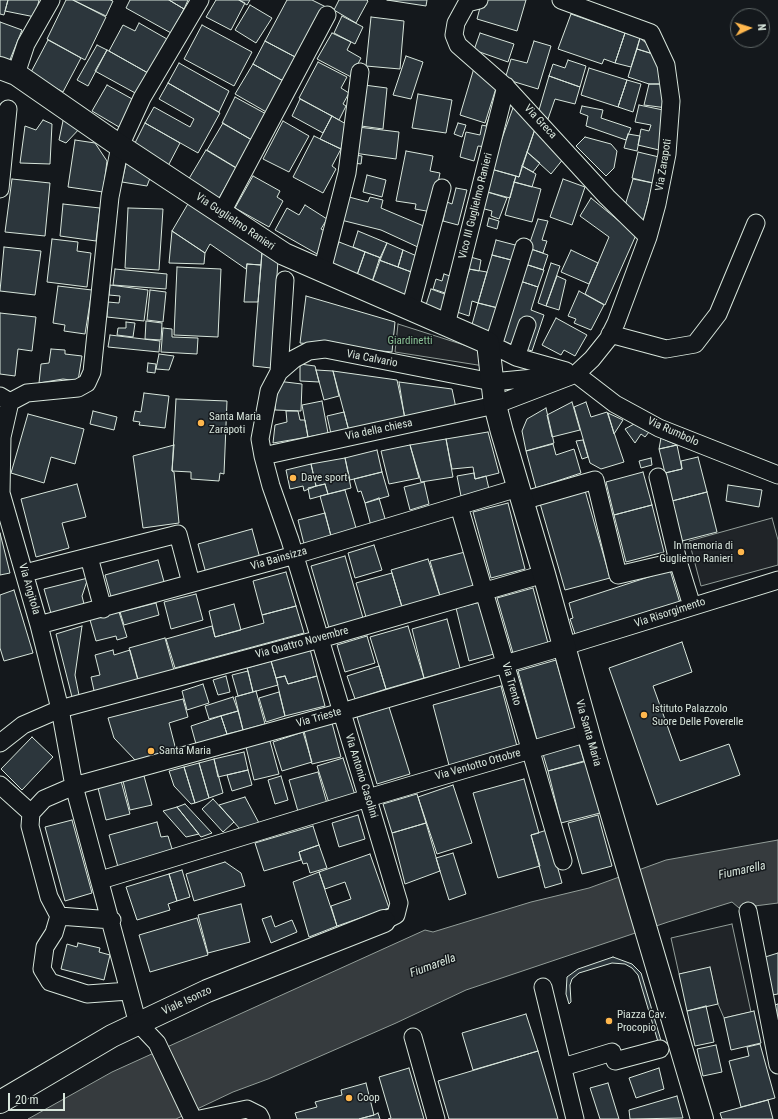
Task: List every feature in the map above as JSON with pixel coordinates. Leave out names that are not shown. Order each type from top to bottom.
[{"type":"street","points":[[8,71],[26,44],[51,0]]},
{"type":"street","points":[[5,399],[27,394],[78,388],[87,383],[92,372],[110,197],[120,146],[142,98],[200,0]]},
{"type":"street","name":"Via Zarapoti","points":[[561,0],[651,33],[666,65],[671,101],[667,154],[657,204],[648,237],[616,323],[592,359],[576,374]]},
{"type":"street","name":"Via Greca","points":[[473,2],[456,23],[454,34],[458,45],[506,86],[607,197],[648,237]]},
{"type":"street","points":[[222,212],[327,15]]},
{"type":"street","name":"Via Guglielmo Ranieri","points":[[8,71],[222,212],[288,268],[322,271],[491,344]]},
{"type":"street","points":[[322,271],[347,174],[360,72]]},
{"type":"street","name":"Vico III Guglielmo Ranieri","points":[[446,325],[506,86]]},
{"type":"street","points":[[0,189],[8,109]]},
{"type":"street","points":[[410,309],[442,188]]},
{"type":"street","points":[[610,334],[666,349],[694,344],[718,314],[756,223]]},
{"type":"street","points":[[491,344],[524,248]]},
{"type":"street","points":[[279,372],[288,268]]},
{"type":"street","points":[[516,357],[527,325]]},
{"type":"street","name":"Via Rumbolo","points":[[491,344],[516,357],[576,374],[615,404],[659,428],[778,475]]},
{"type":"street","name":"Via Santa Maria","points":[[491,344],[492,382],[495,405],[544,574],[563,647],[702,1119]]},
{"type":"street","name":"Via Calvario","points":[[263,456],[260,439],[269,391],[279,372],[294,359],[309,351],[325,350],[492,382]]},
{"type":"street","points":[[492,382],[576,374]]},
{"type":"street","points":[[495,405],[576,374]]},
{"type":"street","name":"Via Angitola","points":[[5,399],[2,437],[1,493],[39,625],[60,709],[74,786],[112,920],[129,991],[139,1024]]},
{"type":"street","name":"Via della chiesa","points":[[263,456],[495,405]]},
{"type":"street","name":"Via Antonio Casolini","points":[[263,456],[271,486],[295,555],[399,903],[396,915],[384,921]]},
{"type":"street","points":[[658,477],[678,561],[692,606]]},
{"type":"street","name":"Via Bainsizza","points":[[39,625],[103,609],[191,583],[295,555],[459,506],[595,480],[618,575],[678,561]]},
{"type":"street","name":"Via Trento","points":[[459,506],[563,861]]},
{"type":"street","points":[[25,574],[178,534],[191,583]]},
{"type":"street","points":[[89,557],[103,609]]},
{"type":"street","name":"Via Quattro Novembre","points":[[0,743],[22,725],[60,709],[320,639],[544,574]]},
{"type":"street","name":"Via Risorgimento","points":[[563,647],[778,580]]},
{"type":"street","name":"Via Trieste","points":[[31,813],[44,799],[74,786],[342,712],[563,647]]},
{"type":"street","name":"Via Ventotto Ottobre","points":[[101,880],[368,798],[588,733]]},
{"type":"street","points":[[0,785],[31,813],[30,826],[49,897],[59,916],[54,933],[45,948],[42,969],[50,982],[87,994],[129,991]]},
{"type":"street","points":[[748,911],[778,1065]]},
{"type":"street","points":[[59,916],[112,920]]},
{"type":"street","name":"Viale Isonzo","points":[[0,1102],[112,1036],[207,991],[384,921]]},
{"type":"street","points":[[543,987],[569,1065],[575,1119]]},
{"type":"street","points":[[139,1024],[157,1043],[193,1119]]},
{"type":"street","points":[[413,1036],[436,1119]]},
{"type":"street","points":[[569,1065],[612,1052],[615,1061],[660,1049]]},
{"type":"street","points":[[200,1119],[247,1109],[259,1115],[261,1119]]},
{"type":"green space","name":"Giardinetti","points":[[398,324],[486,352],[484,366],[395,352]]},
{"type":"green space","points":[[772,518],[778,540],[778,565],[701,586],[689,541]]},
{"type":"green space","points":[[732,924],[751,1012],[724,1018],[718,1004],[710,968],[679,974],[671,938]]},
{"type":"water","name":"Fiumarella","points":[[778,840],[778,903],[739,908],[732,902],[466,990],[396,1023],[268,1079],[233,1092],[176,1119],[28,1119],[112,1072],[425,930],[433,932],[531,902],[589,888],[666,860]]},
{"type":"building","points":[[0,0],[8,0],[4,15],[0,14]]},
{"type":"building","points":[[8,0],[39,0],[35,17],[5,11]]},
{"type":"building","points":[[66,0],[73,0],[106,17],[85,60],[47,39]]},
{"type":"building","points":[[73,0],[110,0],[113,1],[106,16]]},
{"type":"building","points":[[130,0],[169,0],[184,9],[171,33],[126,8]]},
{"type":"building","points":[[169,0],[188,0],[184,9]]},
{"type":"building","points":[[216,0],[239,0],[245,3],[231,30],[206,17]]},
{"type":"building","points":[[239,0],[250,0],[247,5]]},
{"type":"building","points":[[287,0],[312,0],[326,7],[299,59],[265,41]]},
{"type":"building","points":[[339,0],[368,1],[356,23],[334,10]]},
{"type":"building","points":[[387,0],[427,0],[426,6]]},
{"type":"building","points":[[482,0],[526,0],[517,31],[477,19]]},
{"type":"building","points":[[250,5],[272,18],[256,43],[235,30]]},
{"type":"building","points":[[571,14],[625,33],[615,63],[604,59],[602,64],[558,49]]},
{"type":"building","points":[[342,16],[363,27],[355,44],[334,33]]},
{"type":"building","points":[[371,17],[404,21],[400,69],[366,66]]},
{"type":"building","points":[[0,22],[22,30],[9,62],[0,58]]},
{"type":"building","points":[[139,23],[167,39],[148,73],[109,51],[123,25],[135,31]]},
{"type":"building","points":[[202,25],[252,52],[234,86],[184,59]]},
{"type":"building","points":[[332,33],[351,42],[347,50],[361,58],[351,77],[317,59]]},
{"type":"building","points":[[480,33],[514,44],[508,62],[474,50]]},
{"type":"building","points":[[625,33],[640,38],[631,67],[615,63]]},
{"type":"building","points":[[640,38],[651,47],[650,53],[637,49]]},
{"type":"building","points":[[48,40],[81,58],[63,92],[30,74]]},
{"type":"building","points":[[265,41],[299,59],[287,83],[253,64]]},
{"type":"building","points":[[534,41],[551,46],[538,89],[505,79],[511,59],[527,63]]},
{"type":"building","points":[[97,45],[107,50],[88,86],[77,80]]},
{"type":"building","points":[[637,49],[656,55],[664,84],[649,84],[628,77]]},
{"type":"building","points":[[107,50],[148,73],[137,94],[95,71]]},
{"type":"building","points":[[406,56],[423,62],[411,99],[393,95]]},
{"type":"building","points":[[568,60],[586,66],[580,87],[549,76],[553,64],[565,68]]},
{"type":"building","points":[[318,62],[347,77],[341,88],[349,93],[343,104],[346,106],[339,120],[299,98]]},
{"type":"building","points":[[179,63],[229,91],[219,112],[168,83]]},
{"type":"building","points":[[253,64],[285,82],[268,113],[235,94]]},
{"type":"building","points":[[474,68],[497,85],[485,123],[460,115]]},
{"type":"building","points":[[589,68],[627,80],[618,107],[581,95]]},
{"type":"building","points":[[549,76],[580,87],[575,104],[555,99],[548,119],[539,110]]},
{"type":"building","points":[[627,80],[641,84],[633,112],[618,107]]},
{"type":"building","points":[[168,83],[220,113],[198,153],[145,123],[154,107],[190,127],[194,119],[159,99]]},
{"type":"building","points":[[649,84],[664,84],[667,108],[644,105]]},
{"type":"building","points":[[107,85],[134,100],[119,127],[92,111]]},
{"type":"building","points":[[364,85],[387,88],[383,129],[361,126]]},
{"type":"building","points":[[418,94],[452,100],[446,133],[412,128]]},
{"type":"building","points":[[235,97],[268,115],[254,141],[222,123]]},
{"type":"building","points":[[300,99],[332,116],[323,133],[292,116]]},
{"type":"building","points":[[514,105],[536,126],[519,177],[491,169]]},
{"type":"building","points":[[639,105],[668,111],[659,150],[638,145],[641,129],[649,131],[651,125],[635,122]]},
{"type":"building","points":[[582,106],[603,110],[601,118],[631,128],[626,140],[586,126],[588,116],[580,113]]},
{"type":"building","points":[[64,116],[81,127],[66,143],[59,140]]},
{"type":"building","points":[[332,116],[346,124],[341,149],[320,139]]},
{"type":"building","points":[[489,117],[494,119],[487,147],[478,146],[474,161],[460,157],[466,132],[480,135],[482,125],[486,126]]},
{"type":"building","points":[[43,120],[52,124],[50,164],[20,163],[25,126],[36,130]]},
{"type":"building","points":[[283,121],[309,136],[289,172],[263,159]]},
{"type":"building","points":[[145,123],[180,143],[168,166],[133,147]]},
{"type":"building","points":[[223,123],[255,142],[240,170],[207,150]]},
{"type":"building","points":[[458,123],[466,125],[462,137],[454,134]]},
{"type":"building","points":[[536,126],[564,158],[551,174],[527,152]]},
{"type":"building","points":[[358,127],[399,132],[396,159],[354,153]]},
{"type":"building","points":[[628,134],[640,136],[637,151],[624,148]]},
{"type":"building","points":[[314,136],[341,149],[332,166],[336,169],[323,193],[293,177]]},
{"type":"building","points":[[585,137],[611,144],[617,151],[614,168],[606,176],[576,146]]},
{"type":"building","points":[[75,140],[95,143],[107,161],[103,192],[68,187]]},
{"type":"building","points":[[206,150],[236,168],[218,200],[187,182]]},
{"type":"building","points":[[406,151],[433,156],[430,171],[440,173],[432,212],[415,209],[416,204],[396,201]]},
{"type":"building","points":[[527,152],[540,163],[533,172],[522,166]]},
{"type":"building","points":[[638,152],[659,157],[653,183],[632,178]]},
{"type":"building","points":[[355,155],[362,156],[361,164],[354,163]]},
{"type":"building","points":[[127,159],[150,178],[147,186],[122,182]]},
{"type":"building","points":[[522,166],[536,174],[532,187],[514,182],[516,176],[519,177]]},
{"type":"building","points":[[491,169],[516,176],[510,198],[484,191]]},
{"type":"building","points":[[367,175],[386,180],[382,197],[363,192]]},
{"type":"building","points":[[253,176],[280,191],[277,197],[283,201],[269,227],[235,208]]},
{"type":"building","points":[[12,179],[50,183],[45,236],[5,232]]},
{"type":"building","points":[[563,179],[585,187],[572,225],[550,217]]},
{"type":"building","points":[[633,179],[653,183],[643,222],[624,209]]},
{"type":"building","points":[[514,182],[541,189],[532,222],[505,215]]},
{"type":"building","points":[[456,188],[467,190],[458,225],[443,221],[447,202],[452,204]]},
{"type":"building","points":[[484,191],[507,198],[499,219],[491,216],[492,211],[481,208]]},
{"type":"building","points":[[349,197],[368,202],[370,197],[383,200],[381,208],[426,227],[420,248],[381,230],[341,220]]},
{"type":"building","points":[[591,198],[636,235],[605,305],[585,294],[609,237],[580,216]]},
{"type":"building","points":[[189,202],[262,252],[261,265],[247,264],[246,269],[210,244],[205,253],[172,231]]},
{"type":"building","points":[[63,204],[100,208],[96,241],[60,236]]},
{"type":"building","points":[[305,205],[327,219],[321,229],[331,234],[319,255],[275,230],[287,208],[299,215]]},
{"type":"building","points":[[128,208],[163,209],[159,270],[125,268]]},
{"type":"building","points":[[489,218],[499,221],[497,229],[487,226]]},
{"type":"building","points":[[538,219],[548,221],[542,240],[547,241],[543,253],[528,248]]},
{"type":"building","points":[[172,231],[205,253],[204,264],[169,263]]},
{"type":"building","points":[[358,231],[387,243],[381,258],[353,247]]},
{"type":"building","points":[[52,239],[78,242],[77,251],[91,253],[87,287],[47,282]]},
{"type":"building","points":[[496,240],[519,246],[515,261],[492,255]]},
{"type":"building","points":[[339,242],[365,252],[356,278],[329,268]]},
{"type":"building","points":[[387,243],[403,250],[398,267],[379,260]]},
{"type":"building","points":[[4,247],[41,251],[35,295],[0,291]]},
{"type":"building","points":[[531,249],[548,255],[543,270],[525,264]]},
{"type":"building","points":[[403,250],[419,257],[414,273],[398,267]]},
{"type":"building","points":[[571,250],[598,263],[589,284],[561,272]]},
{"type":"building","points":[[262,252],[278,260],[271,368],[253,366]]},
{"type":"building","points":[[365,252],[381,258],[371,285],[356,278]]},
{"type":"building","points":[[492,255],[515,261],[502,309],[478,303]]},
{"type":"building","points":[[467,256],[481,260],[479,271],[469,269],[469,272],[463,271]]},
{"type":"building","points":[[379,260],[414,273],[406,296],[371,285]]},
{"type":"building","points":[[551,263],[560,266],[546,306],[538,303]]},
{"type":"building","points":[[247,264],[261,265],[258,302],[244,302]]},
{"type":"building","points":[[525,264],[544,270],[538,287],[520,281]]},
{"type":"building","points":[[177,267],[221,269],[218,337],[174,335]]},
{"type":"building","points":[[115,269],[167,274],[166,289],[113,285]]},
{"type":"building","points":[[469,269],[487,272],[478,303],[472,301],[469,316],[454,311],[461,277],[467,278]]},
{"type":"building","points":[[444,274],[453,277],[448,294],[433,289],[436,279],[442,281]]},
{"type":"building","points":[[557,276],[566,280],[559,310],[546,306]]},
{"type":"building","points":[[520,281],[538,287],[531,310],[544,315],[532,351],[499,340]]},
{"type":"building","points":[[110,285],[148,290],[144,321],[107,317],[108,302],[119,303],[120,296],[109,295]]},
{"type":"building","points":[[58,286],[92,290],[85,334],[64,331],[65,325],[53,323]]},
{"type":"building","points":[[431,289],[450,296],[444,314],[425,308]]},
{"type":"building","points":[[150,290],[166,292],[163,322],[147,320]]},
{"type":"building","points":[[579,291],[604,305],[591,330],[574,323],[576,319],[568,316]]},
{"type":"building","points":[[306,296],[395,322],[392,352],[300,343]]},
{"type":"building","points":[[478,303],[502,309],[492,337],[471,328]]},
{"type":"building","points":[[0,313],[36,317],[32,351],[18,349],[15,376],[0,374]]},
{"type":"building","points":[[556,318],[587,335],[575,356],[564,350],[561,355],[542,345]]},
{"type":"building","points":[[146,321],[162,323],[161,340],[145,339]]},
{"type":"building","points":[[126,322],[135,323],[133,337],[117,335],[118,328],[126,328]]},
{"type":"building","points":[[163,328],[172,329],[172,337],[198,338],[197,354],[161,352]]},
{"type":"building","points":[[110,335],[160,341],[159,352],[108,347]]},
{"type":"building","points":[[51,349],[65,350],[65,354],[82,356],[78,381],[63,379],[39,383],[41,364],[49,363]]},
{"type":"building","points":[[159,354],[174,356],[169,370],[156,369]]},
{"type":"building","points":[[148,363],[156,364],[155,373],[147,372]]},
{"type":"building","points":[[300,364],[315,366],[319,382],[300,381]]},
{"type":"building","points":[[316,370],[333,371],[339,396],[324,400]]},
{"type":"building","points":[[333,371],[397,380],[405,418],[349,431]]},
{"type":"building","points":[[277,381],[302,384],[301,411],[275,410]]},
{"type":"building","points":[[399,382],[452,389],[456,408],[405,420]]},
{"type":"building","points":[[144,393],[169,396],[165,428],[139,425],[140,422],[133,421],[135,411],[141,412]]},
{"type":"building","name":"Santa Maria Zarapoti","points":[[176,399],[227,401],[224,474],[220,473],[219,481],[191,479],[191,472],[172,471]]},
{"type":"building","points":[[322,401],[328,433],[308,437],[302,405]]},
{"type":"building","points":[[572,402],[580,430],[552,437],[547,415]]},
{"type":"building","points":[[586,402],[591,417],[607,412],[624,462],[601,469],[590,463],[574,407]]},
{"type":"building","points":[[546,408],[554,443],[526,451],[522,431],[527,419]]},
{"type":"building","points":[[93,411],[117,417],[114,430],[90,424]]},
{"type":"building","points":[[286,411],[298,411],[300,420],[305,420],[308,437],[273,443],[275,425],[287,422]]},
{"type":"building","points":[[344,412],[349,431],[331,434],[327,416]]},
{"type":"building","points":[[608,413],[623,420],[614,434]]},
{"type":"building","points":[[28,414],[84,429],[75,464],[51,457],[44,483],[11,473]]},
{"type":"building","points":[[634,424],[649,432],[645,437],[641,434],[635,443],[625,429]]},
{"type":"building","points":[[488,432],[499,473],[475,479],[473,467],[452,469],[446,439]]},
{"type":"building","points":[[661,438],[677,445],[659,449]]},
{"type":"building","points":[[446,439],[453,477],[421,482],[410,445]]},
{"type":"building","points":[[583,440],[588,457],[582,459],[576,441]]},
{"type":"building","points":[[553,444],[556,455],[574,449],[581,473],[536,488],[526,451]]},
{"type":"building","points":[[174,445],[172,471],[174,472],[179,523],[143,528],[133,456]]},
{"type":"building","points":[[410,445],[419,478],[389,484],[381,451]]},
{"type":"building","points":[[677,445],[682,469],[665,473],[659,449]]},
{"type":"building","points":[[377,450],[382,472],[350,480],[345,458]]},
{"type":"building","points":[[698,457],[707,492],[672,501],[665,473],[682,469],[681,461]]},
{"type":"building","points":[[345,458],[351,488],[328,494],[325,484],[316,486],[311,464]]},
{"type":"building","points":[[651,458],[652,465],[641,468],[639,461]]},
{"type":"building","points":[[311,464],[316,486],[304,491],[303,486],[290,489],[286,470]]},
{"type":"building","points":[[382,472],[389,496],[365,503],[361,491],[358,492],[354,479]]},
{"type":"building","points":[[643,472],[652,505],[614,515],[606,482]]},
{"type":"building","points":[[474,473],[475,479],[486,476],[489,489],[461,496],[457,476]]},
{"type":"building","points":[[424,482],[429,504],[410,510],[404,487]]},
{"type":"building","points":[[77,484],[86,517],[62,523],[69,548],[36,557],[21,499]]},
{"type":"building","points":[[325,484],[328,494],[310,499],[308,488]]},
{"type":"building","points":[[728,485],[762,490],[759,507],[726,501]]},
{"type":"building","points":[[584,487],[610,578],[565,590],[539,500]]},
{"type":"building","points":[[345,490],[356,528],[331,536],[320,496]]},
{"type":"building","points":[[707,492],[717,532],[682,541],[672,501]]},
{"type":"building","points":[[379,498],[386,522],[371,526],[365,503]]},
{"type":"building","points":[[508,503],[525,569],[491,578],[473,512]]},
{"type":"building","points":[[652,505],[664,552],[626,562],[614,515]]},
{"type":"building","points":[[325,513],[332,540],[305,548],[298,520]]},
{"type":"building","points":[[252,529],[261,562],[207,577],[198,544]]},
{"type":"building","points":[[0,533],[10,573],[0,575]]},
{"type":"building","points":[[374,545],[382,570],[355,578],[348,553]]},
{"type":"building","points":[[465,552],[475,587],[440,596],[430,561]]},
{"type":"building","points":[[345,556],[363,618],[329,628],[311,566]]},
{"type":"building","points":[[428,559],[440,596],[402,607],[391,570]]},
{"type":"building","points":[[158,560],[166,589],[113,604],[105,575]]},
{"type":"building","points":[[670,570],[680,603],[575,634],[570,619],[573,618],[569,603]]},
{"type":"building","points":[[286,572],[296,606],[262,615],[253,581]]},
{"type":"building","points":[[392,573],[402,607],[366,617],[356,583]]},
{"type":"building","points":[[88,578],[82,596],[85,608],[52,617],[44,589]]},
{"type":"building","points":[[533,588],[548,643],[513,653],[497,598]]},
{"type":"building","points":[[14,590],[33,653],[4,661],[0,648],[0,595]]},
{"type":"building","points":[[196,594],[203,620],[171,629],[164,602]]},
{"type":"building","points":[[481,602],[494,654],[469,661],[456,608]]},
{"type":"building","points":[[156,603],[159,615],[124,625],[120,612]]},
{"type":"building","points":[[234,604],[241,630],[215,637],[209,611]]},
{"type":"building","points":[[296,606],[304,633],[175,668],[166,639],[212,626],[215,637],[264,623],[262,615]]},
{"type":"building","points":[[119,612],[127,637],[117,640],[116,636],[96,641],[90,620]]},
{"type":"building","points":[[447,619],[460,668],[424,678],[412,629]]},
{"type":"building","points":[[82,626],[75,675],[79,695],[72,697],[56,634]]},
{"type":"building","points":[[408,626],[424,678],[386,689],[370,637]]},
{"type":"building","points":[[367,636],[375,663],[345,672],[337,645]]},
{"type":"building","points":[[165,638],[175,674],[139,684],[129,648]]},
{"type":"building","name":"Istituto Palazzolo Suore Delle Poverelle","points":[[682,642],[692,672],[653,686],[680,761],[729,744],[740,775],[657,805],[609,668]]},
{"type":"building","points":[[310,649],[317,676],[288,684],[285,676],[276,678],[271,661]]},
{"type":"building","points":[[113,650],[114,655],[130,650],[139,683],[95,695],[91,677],[100,675],[95,655]]},
{"type":"building","points":[[556,660],[576,730],[537,740],[518,671]]},
{"type":"building","points":[[271,661],[278,685],[253,692],[247,668]]},
{"type":"building","points":[[379,666],[386,689],[355,699],[347,676]]},
{"type":"building","points":[[248,671],[253,692],[238,696],[232,675]]},
{"type":"building","points":[[226,676],[230,692],[218,695],[213,680]]},
{"type":"building","points":[[285,676],[288,684],[317,676],[325,706],[285,716],[276,678]]},
{"type":"building","points":[[203,684],[209,703],[187,710],[182,691]]},
{"type":"building","points":[[501,686],[518,750],[450,769],[433,705]]},
{"type":"building","points":[[256,691],[265,724],[243,730],[235,697]]},
{"type":"building","points":[[279,692],[285,716],[266,722],[259,698]]},
{"type":"building","points":[[233,697],[238,711],[209,719],[205,706]]},
{"type":"building","points":[[183,699],[188,717],[169,723],[176,750],[136,761],[114,738],[108,718]]},
{"type":"building","points":[[389,707],[410,774],[377,784],[357,717]]},
{"type":"building","points":[[238,711],[243,730],[227,734],[221,716]]},
{"type":"building","points":[[221,716],[227,734],[196,744],[191,726]]},
{"type":"building","points":[[332,723],[341,757],[312,764],[304,731]]},
{"type":"building","points":[[303,732],[312,762],[282,771],[273,742]]},
{"type":"building","points":[[32,737],[53,757],[22,790],[1,769]]},
{"type":"building","points":[[270,741],[279,774],[254,780],[246,747]]},
{"type":"building","points":[[579,744],[584,761],[548,771],[543,754]]},
{"type":"building","points":[[244,752],[248,770],[218,777],[214,759]]},
{"type":"building","points":[[343,758],[355,795],[329,803],[317,766]]},
{"type":"building","points":[[214,759],[223,793],[209,798],[199,763]]},
{"type":"building","points":[[587,761],[600,813],[561,823],[548,771]]},
{"type":"building","points":[[199,763],[209,798],[195,803],[184,767]]},
{"type":"building","points":[[184,767],[195,803],[191,804],[174,786],[169,771]]},
{"type":"building","points":[[248,770],[252,785],[232,791],[227,775]]},
{"type":"building","points":[[318,772],[328,807],[299,815],[289,780]]},
{"type":"building","points":[[144,776],[152,805],[130,810],[123,781]]},
{"type":"building","points":[[281,776],[288,800],[275,804],[268,780]]},
{"type":"building","points":[[524,779],[539,833],[531,835],[540,866],[498,878],[473,793]]},
{"type":"building","points":[[121,781],[130,814],[106,820],[98,788]]},
{"type":"building","points":[[453,785],[472,843],[437,854],[418,797]]},
{"type":"building","points":[[417,794],[426,823],[392,833],[383,804]]},
{"type":"building","points":[[245,797],[259,823],[240,829],[219,805]]},
{"type":"building","points":[[213,799],[234,822],[223,832],[202,809]]},
{"type":"building","points":[[185,804],[212,833],[201,837],[177,807]]},
{"type":"building","points":[[177,807],[199,834],[186,837],[163,811]]},
{"type":"building","points":[[358,815],[365,839],[339,847],[332,823]]},
{"type":"building","points":[[598,815],[612,866],[582,874],[568,823]]},
{"type":"building","points":[[72,820],[92,893],[65,901],[45,827]]},
{"type":"building","points":[[157,822],[161,837],[168,836],[173,852],[118,867],[109,835]]},
{"type":"building","points":[[426,823],[440,871],[405,884],[392,833]]},
{"type":"building","points":[[313,826],[319,845],[299,852],[301,860],[264,871],[255,843]]},
{"type":"building","points":[[547,830],[562,883],[545,888],[531,835]]},
{"type":"building","points":[[319,845],[327,868],[310,873],[307,863],[303,864],[299,852]]},
{"type":"building","points":[[453,853],[466,894],[449,900],[436,858]]},
{"type":"building","points":[[370,854],[389,908],[337,926],[331,906],[351,899],[345,882],[325,889],[319,872]]},
{"type":"building","points":[[225,862],[241,873],[245,886],[194,901],[186,874]]},
{"type":"building","points":[[182,870],[190,897],[177,901],[169,874]]},
{"type":"building","points":[[319,872],[337,926],[309,937],[293,882]]},
{"type":"building","points":[[169,874],[177,901],[168,904],[170,910],[137,920],[126,887]]},
{"type":"building","points":[[241,904],[250,942],[208,953],[198,915]]},
{"type":"building","points":[[271,916],[275,927],[292,920],[297,932],[271,943],[262,919]]},
{"type":"building","points":[[197,918],[208,955],[150,972],[139,935]]},
{"type":"building","points":[[78,943],[100,948],[99,952],[110,955],[104,980],[61,969],[67,944],[77,947]]},
{"type":"building","points":[[778,953],[778,994],[772,995],[762,958]]},
{"type":"building","points":[[613,957],[632,964],[641,973],[662,1044],[659,1045],[638,975],[632,968],[625,964],[612,963],[579,973],[572,979],[570,985],[571,1002],[569,1004],[566,994],[567,977],[578,969]]},
{"type":"building","points":[[710,967],[718,1004],[687,1011],[679,974]]},
{"type":"building","points":[[778,1004],[778,1029],[772,1006]]},
{"type":"building","points":[[706,1006],[714,1042],[695,1046],[687,1011]]},
{"type":"building","points":[[754,1011],[761,1043],[731,1050],[724,1018]]},
{"type":"building","points":[[526,1014],[538,1051],[473,1070],[462,1033]]},
{"type":"building","points":[[760,1044],[775,1098],[741,1107],[729,1061],[749,1056],[747,1047]]},
{"type":"building","points":[[716,1045],[722,1072],[703,1076],[697,1049]]},
{"type":"building","points":[[538,1051],[558,1119],[449,1119],[438,1081]]},
{"type":"building","points":[[409,1068],[424,1119],[388,1119],[391,1118],[379,1077]]},
{"type":"building","points":[[659,1068],[664,1089],[636,1098],[629,1078]]},
{"type":"building","name":"Coop","points":[[366,1083],[374,1115],[359,1119],[297,1119],[295,1113],[317,1107],[315,1102],[342,1095],[341,1090]]},
{"type":"building","points":[[608,1083],[619,1119],[600,1119],[590,1088]]},
{"type":"building","points":[[677,1096],[683,1118],[630,1119],[629,1110]]},
{"type":"building","points":[[768,1100],[773,1119],[722,1119],[720,1113]]},
{"type":"building","points":[[378,1113],[380,1119],[359,1119],[374,1115]]},
{"type":"place","name":"Santa Maria Zarapoti","points":[[201,423]]},
{"type":"place","name":"Dave sport","points":[[293,478]]},
{"type":"place","name":"In memoria di Gugliemo Ranieri","points":[[741,552]]},
{"type":"place","name":"Istituto Palazzolo Suore Delle Poverelle","points":[[644,715]]},
{"type":"place","name":"Santa Maria","points":[[151,751]]},
{"type":"place","name":"Piazza Cav. Procopio","points":[[609,1021]]},
{"type":"place","name":"Coop","points":[[349,1098]]}]
